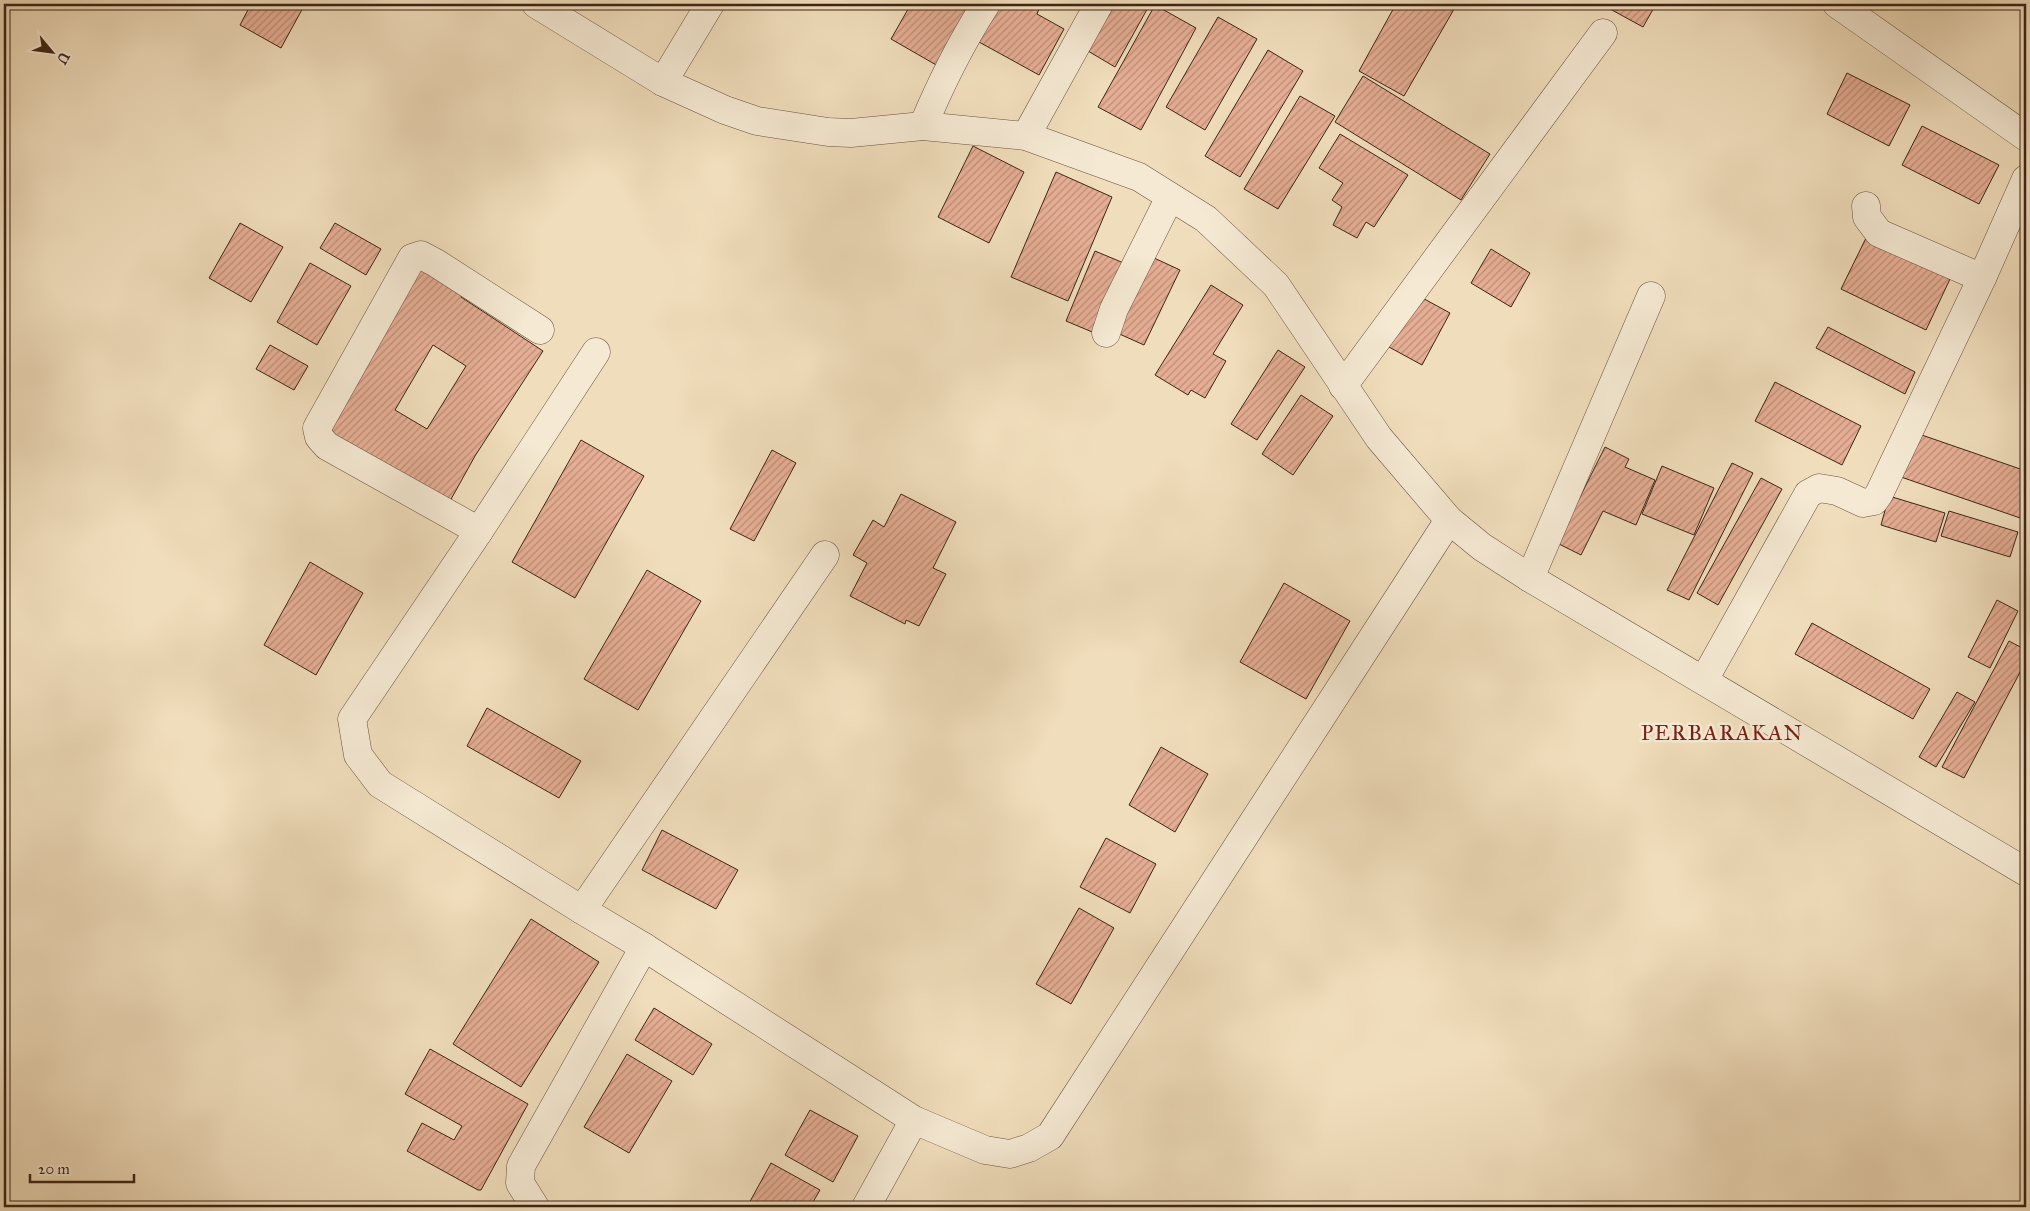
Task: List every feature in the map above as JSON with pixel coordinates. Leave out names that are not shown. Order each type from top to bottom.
[{"type":"street","points":[[536,4],[663,82],[725,110],[757,121],[828,132],[851,133],[924,126],[1026,136],[1139,178],[1206,219],[1276,286],[1379,438],[1449,520],[1482,547],[1530,578],[2026,872]]},
{"type":"street","points":[[663,82],[710,4]]},
{"type":"street","points":[[924,126],[965,35],[986,4]]},
{"type":"street","points":[[1026,136],[1099,4]]},
{"type":"street","points":[[1837,4],[2026,137]]},
{"type":"street","points":[[1343,386],[1603,33]]},
{"type":"street","points":[[1704,680],[1808,494],[1819,488],[1837,491],[1864,503],[1874,501],[1982,278],[2026,179]]},
{"type":"street","points":[[1106,333],[1114,309],[1170,197]]},
{"type":"street","points":[[1866,206],[1867,217],[1879,233],[1982,278]]},
{"type":"street","points":[[479,531],[327,446],[319,437],[318,428],[412,258],[421,255],[436,263],[540,330]]},
{"type":"street","points":[[1530,578],[1651,296]]},
{"type":"street","points":[[596,352],[479,531],[352,719],[358,755],[380,784],[644,947],[914,1120],[985,1150],[1010,1154],[1029,1148],[1050,1136],[1449,520]]},
{"type":"street","points":[[582,910],[825,555]]},
{"type":"street","points":[[535,1207],[520,1183],[521,1166],[644,947]]},
{"type":"street","points":[[866,1207],[914,1120]]},
{"type":"building","points":[[251,4],[305,4],[281,48],[240,25]]},
{"type":"building","points":[[911,4],[974,4],[938,66],[891,39]]},
{"type":"building","points":[[1000,4],[1041,4],[1037,14],[1064,29],[1039,75],[979,42]]},
{"type":"building","points":[[1114,4],[1150,4],[1115,67],[1088,51]]},
{"type":"building","points":[[1396,4],[1457,4],[1404,96],[1359,71]]},
{"type":"building","points":[[1601,4],[1656,4],[1643,27]]},
{"type":"building","points":[[1155,5],[1196,28],[1141,130],[1098,107]]},
{"type":"building","points":[[1218,17],[1257,39],[1205,130],[1166,107]]},
{"type":"building","points":[[1268,50],[1303,71],[1240,177],[1205,156]]},
{"type":"building","points":[[1847,73],[1910,105],[1889,146],[1827,114]]},
{"type":"building","points":[[1363,76],[1490,154],[1461,200],[1335,122]]},
{"type":"building","points":[[1300,96],[1335,116],[1278,209],[1244,189]]},
{"type":"building","points":[[1922,126],[1999,165],[1979,204],[1902,165]]},
{"type":"building","points":[[1340,134],[1408,175],[1374,227],[1366,222],[1357,238],[1333,225],[1342,207],[1332,200],[1343,183],[1319,168]]},
{"type":"building","points":[[973,146],[1024,172],[989,243],[938,217]]},
{"type":"building","points":[[1056,172],[1112,197],[1068,301],[1011,277]]},
{"type":"building","points":[[240,223],[283,247],[251,302],[209,278]]},
{"type":"building","points":[[335,223],[381,249],[366,275],[320,248]]},
{"type":"building","points":[[1866,238],[1950,279],[1926,330],[1841,289]]},
{"type":"building","points":[[1491,249],[1530,273],[1511,307],[1471,283]]},
{"type":"building","points":[[1095,251],[1126,264],[1097,334],[1066,321]]},
{"type":"building","points":[[1152,257],[1180,270],[1144,345],[1115,332]]},
{"type":"building","points":[[310,263],[351,286],[317,345],[277,322]]},
{"type":"building","points":[[418,268],[462,294],[461,297],[543,351],[475,456],[450,501],[324,429]],"holes":[[[433,345],[466,366],[427,429],[395,410]]]},
{"type":"building","points":[[1211,285],[1243,305],[1213,354],[1226,361],[1205,398],[1191,390],[1188,395],[1155,375]]},
{"type":"building","points":[[1417,295],[1450,313],[1422,365],[1389,347]]},
{"type":"building","points":[[1828,327],[1915,372],[1905,394],[1816,348]]},
{"type":"building","points":[[270,345],[308,366],[294,390],[256,369]]},
{"type":"building","points":[[1278,350],[1305,367],[1257,440],[1231,424]]},
{"type":"building","points":[[1775,382],[1861,426],[1842,465],[1755,421]]},
{"type":"building","points":[[1301,395],[1333,416],[1293,475],[1262,454]]},
{"type":"building","points":[[1916,433],[2026,471],[2026,520],[1901,477]]},
{"type":"building","points":[[581,440],[644,476],[575,598],[512,562]]},
{"type":"building","points":[[1605,447],[1629,459],[1625,467],[1655,480],[1636,525],[1603,511],[1581,555],[1557,543]]},
{"type":"building","points":[[772,450],[796,463],[754,541],[730,529]]},
{"type":"building","points":[[1732,463],[1753,473],[1689,600],[1667,590]]},
{"type":"building","points":[[1662,466],[1714,488],[1694,535],[1642,514]]},
{"type":"building","points":[[1761,478],[1782,489],[1718,605],[1697,593]]},
{"type":"building","points":[[901,494],[956,522],[933,568],[946,574],[919,626],[906,620],[905,624],[850,596],[867,563],[853,555],[873,520],[884,527]]},
{"type":"building","points":[[1889,496],[1945,513],[1936,542],[1881,525]]},
{"type":"building","points":[[1949,511],[2018,532],[2010,557],[1941,536]]},
{"type":"building","points":[[310,562],[363,593],[316,675],[264,645]]},
{"type":"building","points":[[647,570],[701,601],[638,710],[584,679]]},
{"type":"building","points":[[1284,583],[1350,621],[1306,699],[1240,662]]},
{"type":"building","points":[[1997,600],[2018,611],[1990,668],[1968,657]]},
{"type":"building","points":[[1812,623],[1930,689],[1913,719],[1795,654]]},
{"type":"building","points":[[2009,641],[2026,650],[2026,661],[1964,778],[1942,767]]},
{"type":"building","points":[[1957,692],[1975,702],[1936,767],[1919,757]]},
{"type":"building","points":[[487,708],[581,761],[559,798],[467,746]]},
{"type":"building","points":[[1161,747],[1208,774],[1175,832],[1129,805]]},
{"type":"building","points":[[662,830],[738,870],[716,909],[642,870]]},
{"type":"building","points":[[1106,838],[1156,864],[1130,913],[1080,887]]},
{"type":"building","points":[[1079,908],[1114,928],[1071,1004],[1036,984]]},
{"type":"building","points":[[531,919],[599,962],[521,1087],[453,1044]]},
{"type":"building","points":[[654,1008],[712,1044],[693,1075],[635,1040]]},
{"type":"building","points":[[430,1049],[528,1104],[481,1190],[407,1151],[422,1123],[454,1140],[462,1126],[405,1094]]},
{"type":"building","points":[[627,1054],[672,1081],[629,1153],[584,1127]]},
{"type":"building","points":[[810,1110],[858,1136],[833,1182],[785,1155]]},
{"type":"building","points":[[771,1163],[820,1190],[810,1207],[747,1207]]},
{"type":"district","name":"PERBARAKAN","points":[[1722,732]]}]
